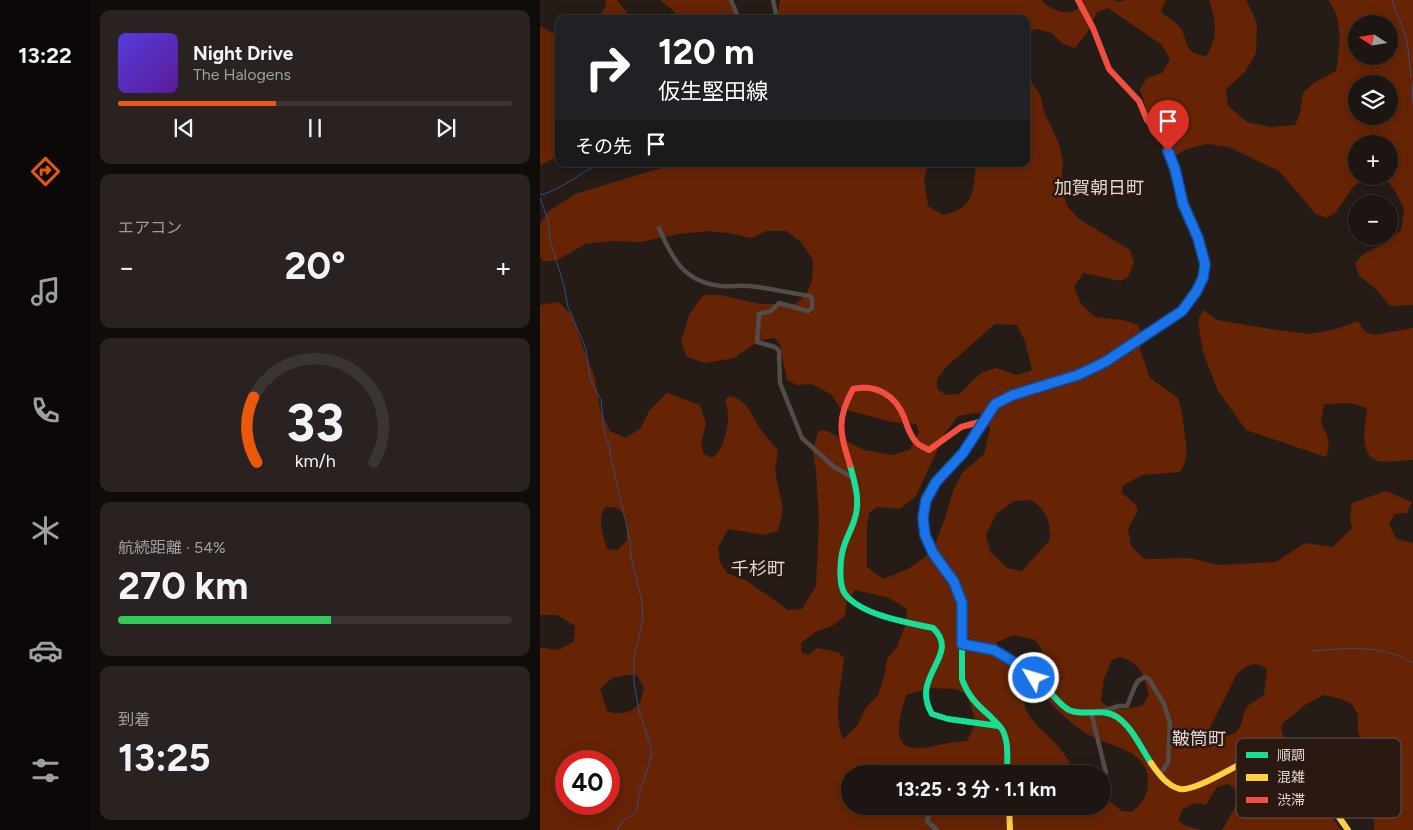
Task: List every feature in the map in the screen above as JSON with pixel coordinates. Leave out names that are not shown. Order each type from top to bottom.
[{"type":"street","points":[[731,0],[737,15]]},
{"type":"street","points":[[774,0],[776,15]]},
{"type":"street","points":[[1007,765],[1004,733],[1000,726],[974,702],[966,691],[962,679],[962,603],[959,591],[928,544],[923,518],[926,500],[936,482],[963,453],[995,404],[1013,395],[1078,375],[1105,362],[1182,311],[1196,292],[1203,278],[1205,264],[1198,238],[1183,204],[1175,169],[1161,136],[1147,120],[1139,101],[1110,69],[1093,28],[1078,0]]},
{"type":"street","points":[[659,228],[677,263],[690,276],[702,282],[724,286],[748,286],[810,296],[812,298],[812,308],[808,311],[779,303],[771,311],[758,314],[757,342],[775,347],[779,351],[780,383],[802,438],[812,445],[833,466],[854,479]]},
{"type":"street","points":[[983,421],[961,427],[929,450],[917,444],[908,432],[901,412],[891,398],[876,389],[862,386],[853,389],[844,404],[840,423],[840,435],[854,479],[857,510],[854,523],[844,546],[840,562],[840,575],[845,594],[851,600],[866,608],[938,631],[943,644],[940,655],[927,682],[925,692],[928,708],[932,714],[1000,726]]},
{"type":"street","points":[[962,644],[994,650],[1022,667],[1073,712],[1102,711],[1127,706],[1138,681],[1145,677],[1149,679],[1164,704],[1170,723],[1168,763],[1160,774]]},
{"type":"street","points":[[1102,711],[1115,716],[1123,722],[1164,781],[1172,786],[1180,789],[1193,787],[1236,766]]},
{"type":"street","points":[[1091,712],[1104,765]]},
{"type":"street","points":[[929,815],[928,821],[937,830]]},
{"type":"street","points":[[1009,815],[1010,830]]},
{"type":"street","points":[[1339,818],[1348,830]]},
{"type":"shaded area","points":[[606,0],[617,0],[627,15],[600,15]]},
{"type":"shaded area","points":[[660,0],[730,0],[736,15],[676,15]]},
{"type":"shaded area","points":[[780,0],[1042,0],[1057,11],[1071,12],[1080,6],[1081,0],[1115,0],[1116,2],[1126,0],[1166,0],[1161,11],[1180,28],[1186,43],[1192,51],[1206,56],[1215,35],[1215,22],[1209,0],[1246,0],[1257,23],[1256,53],[1245,72],[1226,89],[1228,106],[1247,122],[1270,127],[1295,125],[1300,113],[1303,93],[1314,83],[1336,71],[1339,53],[1339,25],[1337,16],[1328,0],[1413,0],[1413,305],[1390,306],[1375,288],[1359,276],[1355,263],[1365,253],[1382,245],[1398,245],[1398,233],[1401,230],[1404,209],[1398,195],[1390,185],[1398,185],[1398,135],[1348,135],[1348,185],[1356,185],[1336,212],[1327,218],[1316,214],[1279,171],[1229,147],[1208,144],[1187,149],[1174,156],[1157,141],[1140,89],[1147,78],[1162,73],[1170,59],[1162,45],[1108,8],[1097,12],[1087,33],[1075,48],[1063,44],[1052,33],[1037,29],[1030,30],[1030,15],[778,15]]},
{"type":"shaded area","points":[[540,26],[555,34],[555,157],[540,166]]},
{"type":"shaded area","points":[[1030,80],[1040,94],[1044,112],[1058,141],[1063,160],[1061,187],[1067,206],[1079,219],[1130,250],[1134,262],[1128,277],[1121,281],[1083,273],[1074,287],[1081,304],[1095,317],[1123,320],[1138,325],[1142,334],[1140,350],[1150,378],[1178,398],[1182,413],[1187,452],[1180,472],[1142,475],[1122,486],[1122,493],[1135,504],[1138,510],[1128,529],[1131,546],[1144,559],[1191,558],[1218,565],[1276,562],[1305,543],[1333,547],[1352,528],[1350,518],[1352,503],[1386,491],[1412,502],[1407,513],[1395,514],[1389,523],[1396,539],[1413,543],[1413,830],[1374,830],[1373,818],[1401,818],[1401,738],[1361,738],[1358,733],[1358,715],[1352,704],[1324,695],[1305,705],[1283,723],[1281,728],[1284,738],[1236,738],[1236,789],[1228,784],[1217,787],[1206,805],[1195,803],[1183,809],[1178,820],[1184,825],[1201,830],[540,830],[540,647],[557,650],[574,642],[575,626],[557,615],[540,615],[540,305],[558,302],[572,315],[595,378],[600,410],[610,431],[626,438],[641,428],[649,411],[667,393],[700,405],[706,423],[701,444],[704,454],[712,458],[722,445],[726,434],[728,415],[725,400],[730,396],[737,398],[746,406],[758,426],[778,450],[775,471],[783,510],[778,531],[764,535],[728,529],[718,548],[720,562],[727,573],[747,581],[788,610],[802,609],[816,586],[819,521],[813,452],[818,431],[825,430],[864,450],[892,455],[910,450],[919,432],[916,424],[892,422],[840,408],[831,394],[811,384],[797,385],[787,380],[780,345],[775,338],[760,340],[734,358],[705,363],[687,357],[681,342],[689,315],[703,295],[720,295],[761,304],[795,304],[806,295],[812,281],[813,260],[800,241],[786,231],[766,231],[752,238],[708,231],[679,234],[640,242],[611,241],[585,244],[556,261],[543,261],[540,257],[540,224],[549,211],[575,194],[664,167],[927,167],[924,180],[928,206],[943,215],[961,208],[967,203],[973,190],[976,167],[1030,167]],"holes":[[[995,324],[1017,325],[1025,341],[1032,370],[1017,375],[996,368],[981,373],[959,394],[946,395],[937,389],[937,379],[947,366]],[[976,413],[986,415],[990,430],[984,454],[962,473],[953,491],[932,552],[908,569],[883,579],[867,567],[869,513],[877,507],[900,509],[916,496],[945,433],[958,416]],[[1032,500],[1047,517],[1049,527],[1050,540],[1022,571],[1007,568],[990,551],[986,535],[996,514],[1014,501]],[[605,507],[613,507],[619,509],[625,516],[627,540],[618,550],[607,549],[602,533],[601,517]],[[855,590],[889,598],[907,609],[906,623],[897,647],[887,659],[878,695],[865,709],[858,725],[843,739],[838,719],[838,709],[844,658],[838,652],[817,648],[809,655],[802,653],[801,643],[817,631],[832,626],[845,616],[846,603]],[[1014,635],[1035,640],[1042,650],[1041,660],[1027,663],[1002,654],[996,650],[997,642]],[[1120,657],[1137,666],[1145,681],[1149,695],[1142,706],[1114,709],[1101,700],[1104,679],[1112,660]],[[1255,664],[1267,669],[1264,695],[1246,708],[1242,722],[1235,733],[1226,736],[1207,733],[1237,674],[1247,666]],[[637,675],[644,688],[641,700],[630,711],[621,713],[607,711],[600,689],[612,678]],[[930,688],[955,689],[965,693],[976,723],[967,741],[924,748],[910,748],[901,740],[899,728],[906,695]],[[1025,689],[1037,689],[1060,713],[1079,729],[1124,750],[1141,761],[1146,769],[1148,779],[1147,790],[1142,801],[1132,812],[1122,811],[1111,802],[1111,815],[841,815],[841,765],[1068,765],[1069,761],[1059,747],[1038,727],[1028,714],[1024,698]]]},
{"type":"shaded area","points":[[1203,310],[1217,320],[1310,334],[1336,329],[1358,321],[1365,332],[1374,335],[1413,328],[1413,460],[1381,462],[1371,457],[1367,452],[1364,438],[1367,408],[1350,403],[1324,404],[1321,423],[1327,435],[1329,447],[1326,457],[1246,430],[1218,391],[1203,352],[1198,321]]},
{"type":"shaded area","points":[[1236,806],[1236,818],[1332,818],[1341,830],[1222,830]]},
{"type":"waterway","points":[[1392,0],[1407,40],[1411,77]]},
{"type":"waterway","points":[[1412,83],[1413,103]]},
{"type":"waterway","points":[[540,195],[556,189],[594,167]]},
{"type":"waterway","points":[[540,198],[548,220],[550,240],[564,286],[568,307],[586,349],[590,379],[601,400],[604,432],[609,445],[630,541],[631,557],[642,602],[643,619],[634,658],[634,683],[639,711],[652,755],[639,793],[637,810],[622,821],[617,830]]},
{"type":"waterway","points":[[1312,651],[1351,648],[1377,650],[1401,657],[1413,663]]},
{"type":"traffic: fast","points":[[1019,393],[1078,375],[1105,362],[1182,311],[1196,292],[1203,278],[1205,264],[1198,237]]},
{"type":"traffic: fast","points":[[850,465],[854,479],[857,507],[841,557],[841,584],[845,594],[852,601],[873,613],[898,621],[933,628],[940,638],[942,647],[927,688],[927,701],[932,714],[948,719],[999,726]]},
{"type":"traffic: fast","points":[[924,514],[925,535],[933,553],[954,582],[962,603],[962,679],[973,700],[1003,731],[1007,746],[1007,765]]},
{"type":"traffic: fast","points":[[962,644],[988,649],[1009,658],[1028,671],[1069,710],[1081,713],[1099,712],[1117,717],[1132,732],[1151,763]]},
{"type":"traffic: slow","points":[[1151,763],[1167,782],[1180,789],[1197,786],[1236,766]]},
{"type":"traffic: slow","points":[[1009,815],[1010,830]]},
{"type":"traffic: slow","points":[[1339,818],[1348,830]]},
{"type":"traffic: jam","points":[[1078,0],[1093,28],[1109,69],[1139,101],[1147,120],[1161,136],[1169,151],[1183,204],[1198,237]]},
{"type":"traffic: jam","points":[[850,465],[841,427],[844,409],[853,389],[869,388],[890,397],[900,409],[914,439],[919,445],[929,450],[961,427],[983,421]]},
{"type":"traffic: jam","points":[[924,514],[926,500],[936,482],[963,453],[995,405],[1019,393]]},
{"type":"district","name":"加賀朝日町","points":[[1099,188]]},
{"type":"district","name":"千杉町","points":[[758,569]]},
{"type":"district","name":"鞁筒町","points":[[1199,739]]},
{"type":"route","points":[[1034,678],[1022,667],[994,650],[987,647],[962,644],[962,603],[954,582],[928,544],[923,518],[926,500],[936,482],[963,453],[995,404],[1013,395],[1078,375],[1105,362],[1182,311],[1196,292],[1203,278],[1205,264],[1198,238],[1183,204],[1175,169],[1168,151]]}]
